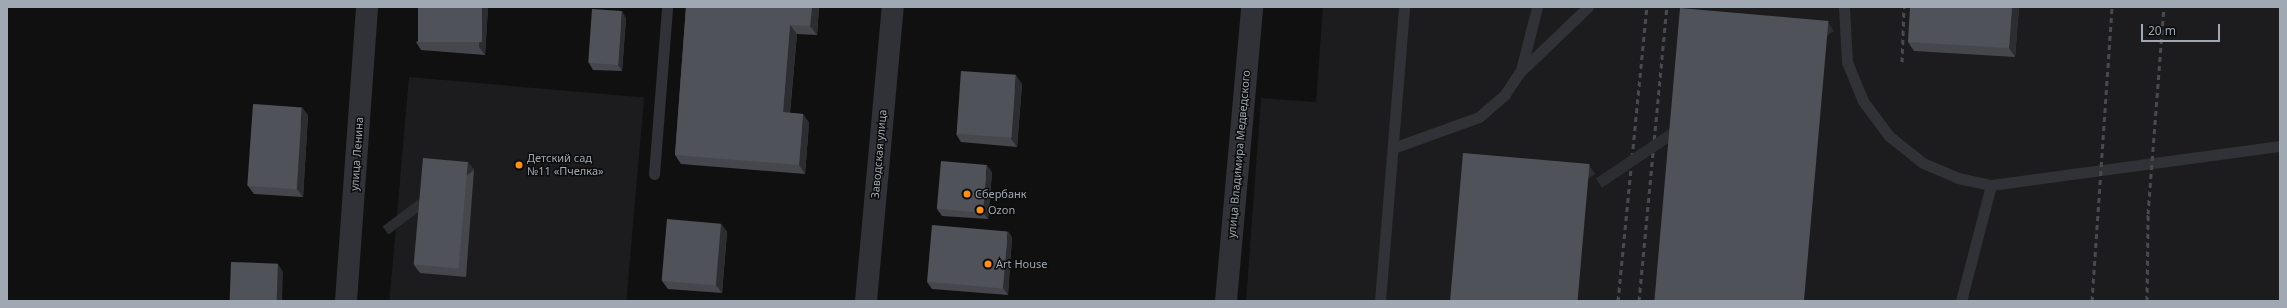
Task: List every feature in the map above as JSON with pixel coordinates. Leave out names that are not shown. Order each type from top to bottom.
[{"type":"street","name":"улица Ленина","points":[[346,301],[368,7]]},
{"type":"street","name":"Заводская улица","points":[[866,301],[893,7]]},
{"type":"street","name":"улица Владимира Медведского","points":[[1226,301],[1252,7]]},
{"type":"lane","points":[[654,174],[667,7]]},
{"type":"lane","points":[[1380,301],[1404,7]]},
{"type":"lane","points":[[1521,70],[1537,7]]},
{"type":"lane","points":[[1393,148],[1479,117],[1505,94],[1521,70],[1588,7]]},
{"type":"lane","points":[[1844,7],[1847,62],[1863,101],[1889,136],[1923,163],[1958,178],[1991,185],[2280,146]]},
{"type":"lane","points":[[1961,301],[1991,185]]},
{"type":"shaded area","points":[[1323,7],[2280,7],[2280,301],[1246,301],[1261,98],[1316,102]]},
{"type":"shaded area","name":"Детский сад №11 «Пчелка»","points":[[409,77],[644,98],[626,301],[389,301]]},
{"type":"building","points":[[418,7],[482,7],[482,42],[418,42]]},
{"type":"building","points":[[686,7],[812,7],[810,26],[790,25],[783,112],[803,114],[799,165],[675,155]]},
{"type":"building","points":[[1910,7],[2012,7],[2009,48],[1908,42]]},
{"type":"building","points":[[1680,8],[1828,21],[1804,301],[1654,301]]},
{"type":"building","points":[[592,9],[622,11],[618,65],[588,63]]},
{"type":"building","points":[[961,71],[1016,75],[1011,138],[957,134]]},
{"type":"building","points":[[253,104],[302,107],[296,189],[247,186]]},
{"type":"building","points":[[1463,153],[1590,164],[1578,301],[1450,301]]},
{"type":"building","points":[[423,158],[468,162],[459,269],[414,265]]},
{"type":"building","name":"Сбербанк","points":[[941,161],[987,165],[983,213],[937,209]]},
{"type":"building","points":[[667,219],[721,224],[715,285],[662,281]]},
{"type":"building","points":[[932,225],[1008,232],[1003,288],[927,282]]},
{"type":"building","points":[[231,262],[278,264],[277,301],[230,301]]},
{"type":"railway","points":[[1618,301],[1647,7]]},
{"type":"railway","points":[[1639,301],[1667,7]]},
{"type":"railway","points":[[1902,62],[1904,7]]},
{"type":"railway","points":[[2092,301],[2112,7]]},
{"type":"railway","points":[[2147,301],[2148,214],[2164,7]]},
{"type":"place","name":"Детский сад №11 «Пчелка»","points":[[519,165]]},
{"type":"place","name":"Сбербанк","points":[[967,194]]},
{"type":"place","name":"Ozon","points":[[980,210]]},
{"type":"place","name":"Art House","points":[[988,264]]}]
